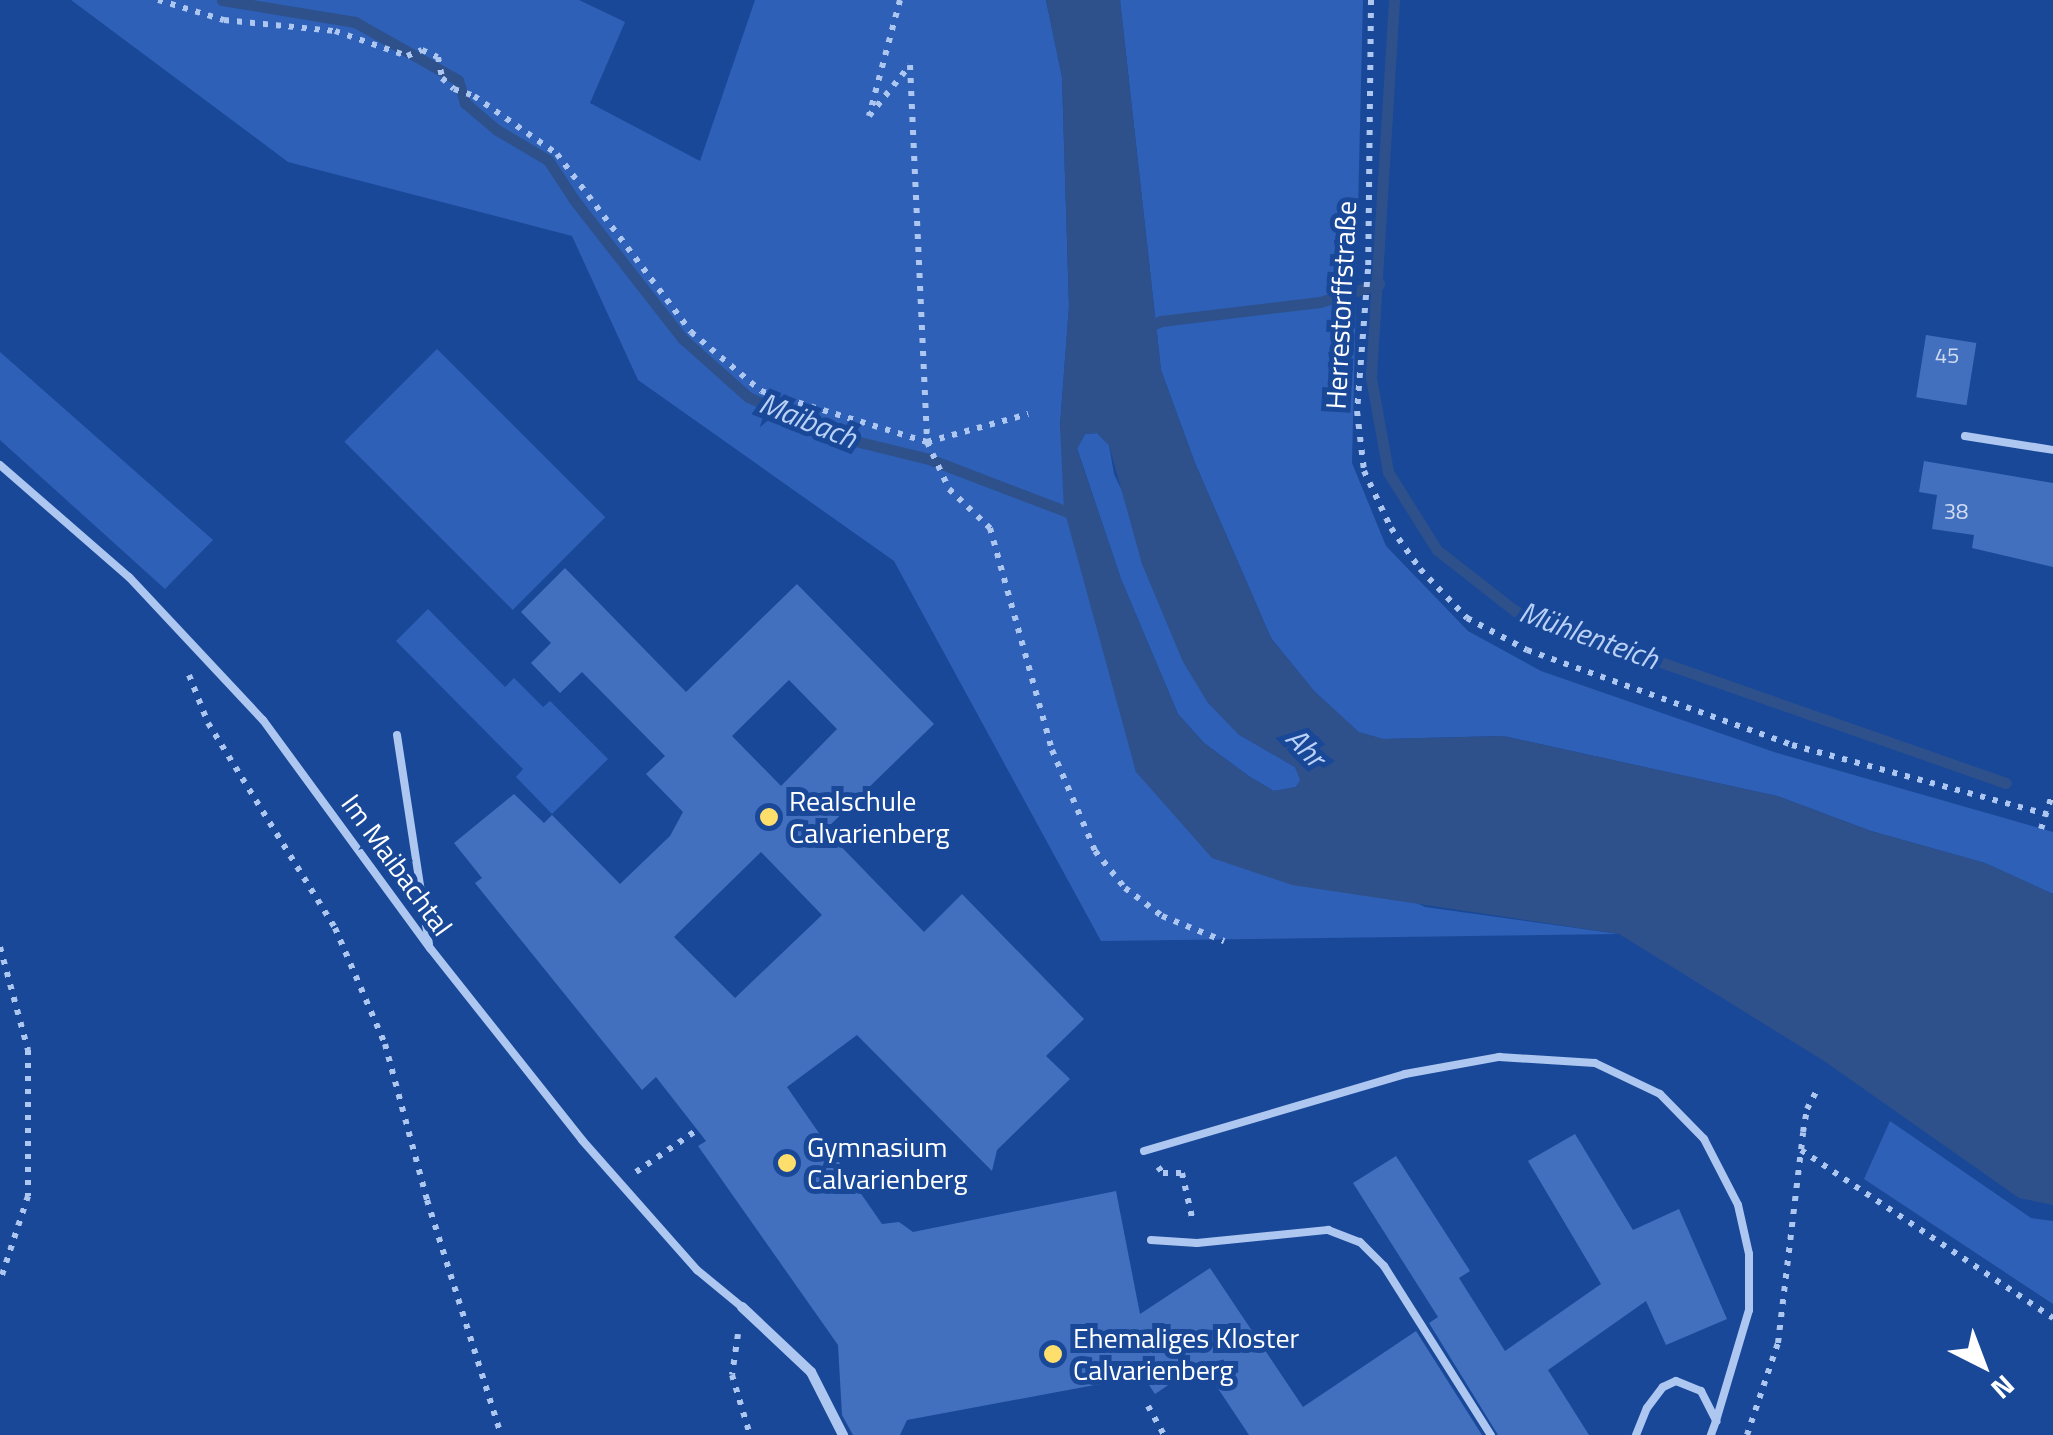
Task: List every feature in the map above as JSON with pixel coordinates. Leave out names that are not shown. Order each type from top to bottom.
[{"type":"street","points":[[742,1308],[811,1372],[843,1435]]},
{"type":"lane","points":[[1966,436],[2053,450]]},
{"type":"lane","name":"Im Maibachtal","points":[[0,466],[129,577],[262,720],[430,948],[619,1184],[697,1270],[742,1308]]},
{"type":"lane","points":[[397,735],[430,948]]},
{"type":"lane","points":[[1144,1151],[1405,1074],[1499,1057],[1595,1063],[1660,1094],[1704,1140],[1738,1205],[1749,1254],[1749,1310],[1710,1435]]},
{"type":"lane","points":[[1151,1240],[1197,1243],[1328,1230],[1360,1242],[1384,1266],[1491,1435]]},
{"type":"lane","points":[[1636,1435],[1647,1408],[1664,1387],[1676,1380],[1701,1391],[1716,1421]]},
{"type":"path","points":[[158,0],[224,20],[335,31],[407,56],[422,50],[438,56],[442,78],[454,89],[474,96],[557,154],[690,332],[762,391],[928,442],[1028,414]]},
{"type":"path","points":[[900,0],[868,116],[910,66],[931,451],[950,489],[990,528],[1052,750],[1095,851],[1124,888],[1162,916],[1224,942]]},
{"type":"path","name":"Herrestorffstraße","points":[[1371,0],[1368,268],[1357,411],[1364,471],[1391,528],[1410,555],[1467,618],[1526,650],[1792,745],[2051,817]]},
{"type":"path","points":[[196,653],[188,666],[208,723],[335,928],[385,1044],[427,1200],[501,1435]]},
{"type":"path","points":[[2041,829],[2051,817],[2053,793]]},
{"type":"path","points":[[0,947],[28,1050],[28,1196],[0,1281]]},
{"type":"path","points":[[1747,1435],[1778,1342],[1807,1109],[1816,1090]]},
{"type":"path","points":[[644,1166],[697,1130]]},
{"type":"path","points":[[1801,1150],[2053,1318]]},
{"type":"path","points":[[1144,1151],[1163,1172],[1182,1173],[1197,1243]]},
{"type":"path","points":[[742,1308],[732,1375],[750,1435]]},
{"type":"path","points":[[1148,1406],[1164,1435]]},
{"type":"shaded area","points":[[71,0],[579,0],[625,22],[590,103],[700,161],[755,0],[1046,0],[1062,77],[1069,306],[1060,426],[1136,772],[1425,907],[1619,934],[1101,941],[894,561],[638,380],[572,236],[288,162]]},
{"type":"shaded area","points":[[1120,0],[1363,0],[1352,463],[1386,546],[1468,631],[1541,671],[1777,753],[2053,832],[2053,894],[1985,863],[1871,831],[1777,796],[1503,736],[1383,739],[1358,732],[1314,691],[1271,638],[1195,463],[1161,370]]},
{"type":"shaded area","points":[[437,349],[605,517],[513,610],[344,442]]},
{"type":"shaded area","points":[[0,352],[213,540],[165,589],[0,440]]},
{"type":"shaded area","points":[[1097,433],[1109,445],[1114,474],[1238,734],[1295,767],[1301,780],[1296,787],[1274,791],[1250,777],[1204,743],[1178,714],[1121,579],[1077,448],[1085,434]]},
{"type":"shaded area","points":[[428,609],[505,687],[514,678],[543,707],[550,701],[608,759],[552,814],[516,777],[523,769],[396,641]]},
{"type":"shaded area","points":[[1890,1121],[2031,1218],[2053,1221],[2053,1304],[1864,1179]]},
{"type":"water","name":"Ahr","points":[[1046,0],[1120,0],[1161,370],[1195,463],[1271,638],[1314,691],[1359,732],[1383,739],[1503,736],[1777,796],[1871,831],[1985,863],[2053,894],[2053,1205],[2019,1198],[1824,1061],[1619,934],[1292,885],[1212,858],[1136,772],[1064,509],[1060,426],[1069,306],[1062,77]],"holes":[[[1097,433],[1109,445],[1142,564],[1183,662],[1208,703],[1238,734],[1295,767],[1300,780],[1296,787],[1274,791],[1250,777],[1204,743],[1178,714],[1121,579],[1077,449],[1085,434]]]},
{"type":"building","points":[[1926,335],[1976,343],[1967,405],[1916,397]]},
{"type":"building","points":[[1924,461],[2053,483],[2053,567],[1972,548],[1974,535],[1932,529],[1937,495],[1919,492]]},
{"type":"building","points":[[565,568],[686,692],[797,584],[934,724],[825,830],[924,932],[962,894],[1084,1019],[1046,1056],[1070,1079],[997,1150],[992,1171],[857,1035],[787,1087],[882,1224],[899,1222],[913,1232],[1116,1191],[1140,1314],[1210,1268],[1303,1407],[1416,1331],[1482,1435],[1249,1435],[1201,1363],[1155,1394],[1143,1376],[907,1420],[900,1435],[853,1435],[842,1415],[838,1345],[698,1146],[706,1141],[656,1077],[642,1090],[475,883],[482,878],[454,843],[514,794],[544,823],[552,815],[620,884],[670,836],[683,812],[646,774],[665,756],[582,672],[560,693],[531,663],[551,643],[521,612]],"holes":[[[789,680],[837,729],[781,786],[732,736]],[[761,852],[822,915],[735,998],[674,937]]]},
{"type":"building","points":[[1575,1134],[1633,1230],[1679,1209],[1727,1319],[1666,1345],[1646,1301],[1548,1370],[1589,1435],[1498,1435],[1429,1323],[1438,1317],[1353,1183],[1396,1156],[1470,1271],[1459,1278],[1505,1351],[1601,1284],[1528,1161]]},
{"type":"waterway","name":"Maibach","points":[[222,0],[355,22],[458,80],[465,103],[497,130],[548,160],[575,201],[683,339],[748,397],[843,438],[929,459],[1078,516]]},
{"type":"waterway","name":"Mühlenteich","points":[[1394,0],[1371,378],[1388,472],[1437,550],[1515,611],[2006,783]]},
{"type":"waterway","points":[[1143,329],[1161,321],[1320,302],[1379,284]]},
{"type":"place","name":"Realschule Calvarienberg","points":[[769,817]]},
{"type":"place","name":"Gymnasium Calvarienberg","points":[[787,1163]]},
{"type":"place","name":"Ehemaliges Kloster Calvarienberg","points":[[1053,1354]]}]
